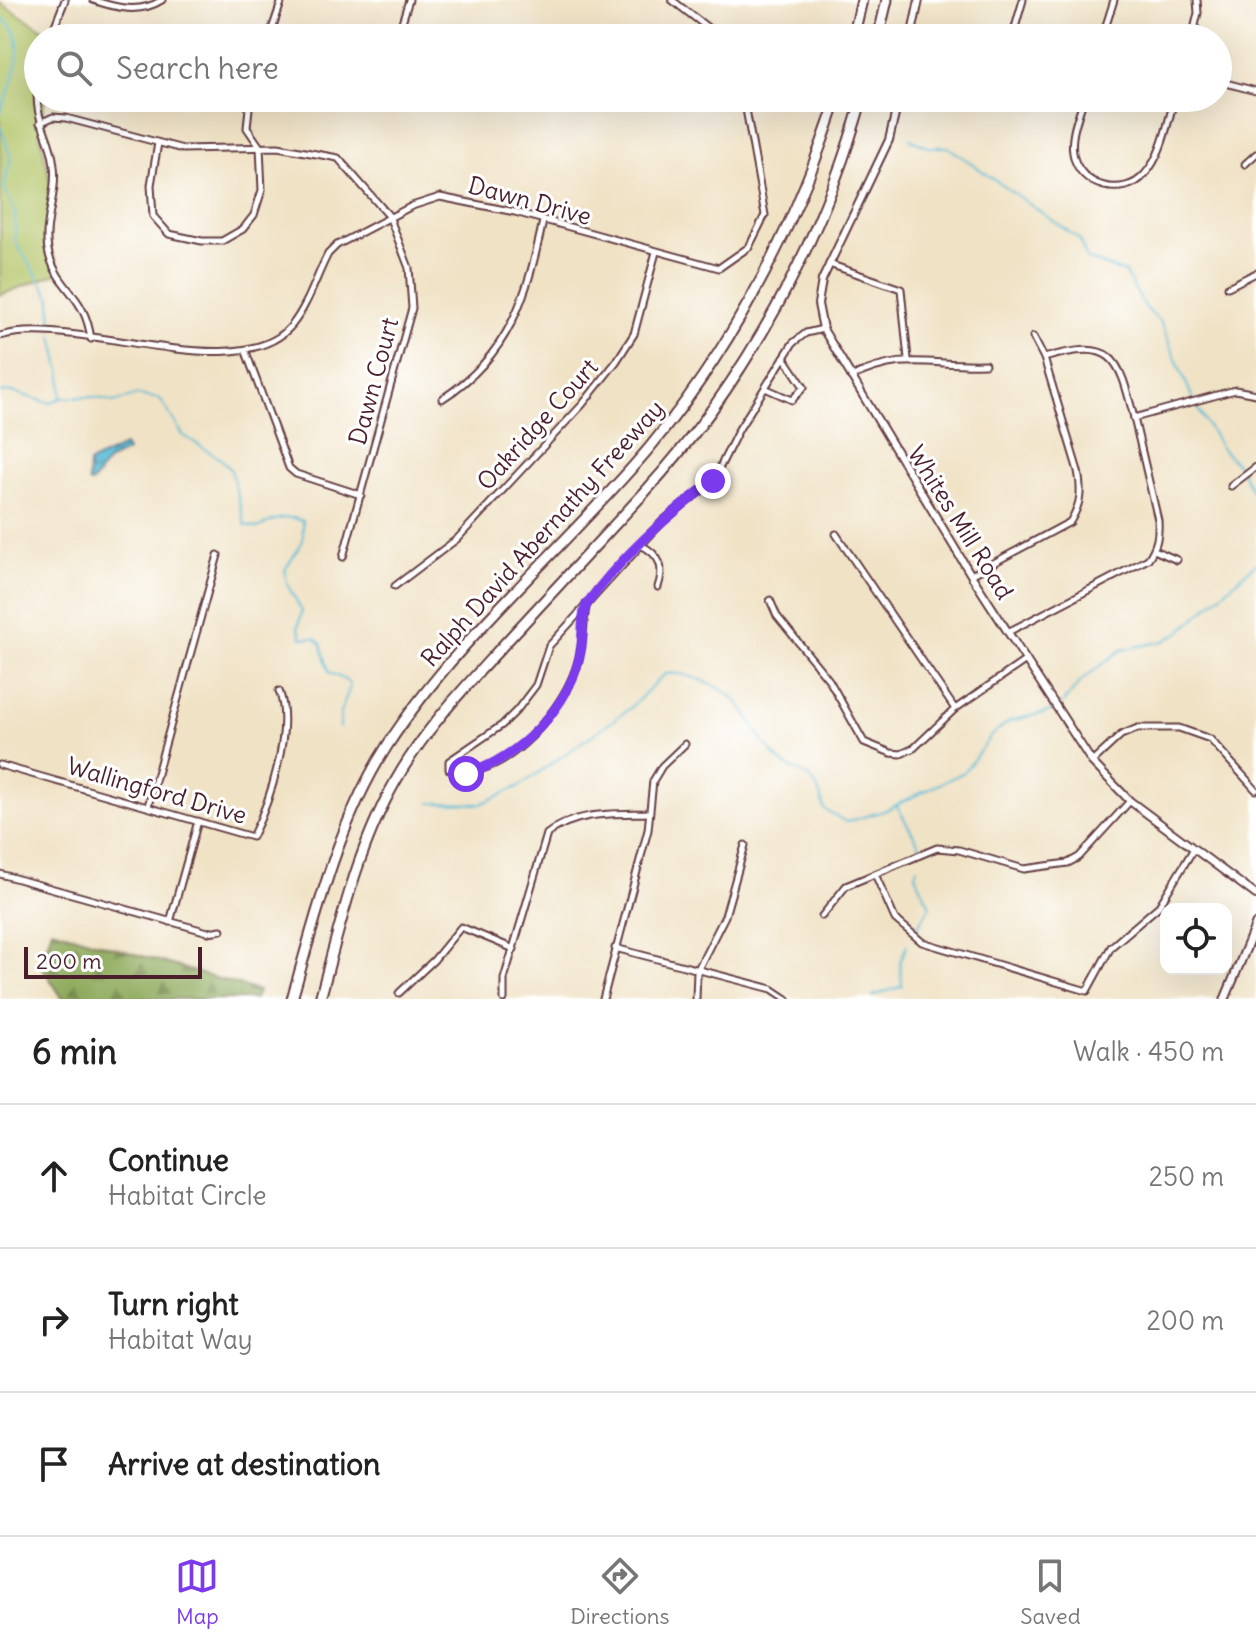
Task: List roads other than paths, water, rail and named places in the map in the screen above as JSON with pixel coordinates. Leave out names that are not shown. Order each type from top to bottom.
[{"type":"highway","points":[[856,24],[862,0]]},
{"type":"highway","points":[[881,24],[887,0]]},
{"type":"highway","name":"Ralph David Abernathy Freeway","points":[[292,999],[339,841],[381,756],[436,682],[649,448],[693,391],[739,320],[777,250],[806,186],[832,112]]},
{"type":"highway","name":"Ralph David Abernathy Freeway","points":[[320,999],[358,865],[395,782],[451,703],[647,490],[728,384],[774,309],[815,227],[857,112]]},
{"type":"main road","points":[[1225,999],[1256,924]]},
{"type":"street","points":[[56,24],[65,0]]},
{"type":"street","points":[[93,0],[142,8],[162,0]]},
{"type":"street","points":[[274,24],[282,0]]},
{"type":"street","points":[[401,24],[409,0]]},
{"type":"street","points":[[672,0],[703,24]]},
{"type":"street","points":[[914,24],[919,0]]},
{"type":"street","points":[[1016,24],[1023,0]]},
{"type":"street","points":[[1106,24],[1114,0]]},
{"type":"street","points":[[1195,24],[1197,0]]},
{"type":"street","points":[[1232,85],[1256,91]]},
{"type":"street","points":[[37,112],[54,165],[47,232],[49,253],[63,279],[83,305],[91,339]]},
{"type":"street","points":[[158,143],[151,185],[153,216],[169,234],[202,241],[231,238],[254,215],[264,174],[260,147],[247,128],[249,112]]},
{"type":"street","name":"Dawn Drive","points":[[0,336],[28,333],[231,354],[246,352],[276,340],[291,327],[328,254],[337,245],[389,216],[440,197],[459,198],[717,268],[749,247],[765,215],[747,112]]},
{"type":"street","name":"Whites Mill Road","points":[[896,112],[889,140],[829,264],[818,304],[823,329],[971,575],[1092,762],[1130,801],[1256,895]]},
{"type":"street","points":[[1080,112],[1072,136],[1074,159],[1086,177],[1113,188],[1136,182],[1156,160],[1171,112]]},
{"type":"street","points":[[40,123],[53,117],[66,118],[192,150],[260,147],[338,158],[389,216]]},
{"type":"street","points":[[1245,164],[1256,154]]},
{"type":"street","name":"Dawn Court","points":[[343,557],[412,308],[409,268],[389,216]]},
{"type":"street","points":[[442,399],[462,386],[510,331],[520,308],[543,221]]},
{"type":"street","name":"Oakridge Court","points":[[395,586],[457,539],[582,405],[616,362],[634,334],[656,252]]},
{"type":"street","points":[[829,264],[901,289],[908,359]]},
{"type":"street","points":[[1228,287],[1256,273]]},
{"type":"street","points":[[586,604],[582,647],[574,675],[544,721],[505,758],[484,770],[466,774],[449,769],[449,761],[486,738],[517,710],[536,685],[549,646],[586,604],[663,521],[713,481],[784,357],[799,337],[823,329]]},
{"type":"street","points":[[971,575],[1070,522],[1078,509],[1081,488],[1078,471],[1044,358],[1033,337]]},
{"type":"street","points":[[1008,632],[1148,559],[1159,537],[1158,520],[1121,371],[1109,357],[1088,349],[1044,358]]},
{"type":"street","points":[[246,352],[289,468],[296,474],[361,495]]},
{"type":"street","points":[[765,388],[792,400],[804,387],[784,357]]},
{"type":"street","points":[[851,377],[890,361],[908,359],[985,364]]},
{"type":"street","points":[[1134,418],[1235,390],[1256,394]]},
{"type":"street","points":[[1231,486],[1256,467]]},
{"type":"street","points":[[836,534],[955,709]]},
{"type":"street","points":[[641,545],[656,555],[660,564],[658,587]]},
{"type":"street","points":[[1154,550],[1177,560]]},
{"type":"street","points":[[148,806],[218,555]]},
{"type":"street","points":[[770,600],[777,616],[829,680],[864,742],[901,754],[931,734],[955,709],[1026,660]]},
{"type":"street","name":"Wallingford Drive","points":[[0,765],[252,837],[285,731],[285,711],[279,691]]},
{"type":"street","points":[[1092,762],[1121,735],[1138,728],[1179,728],[1210,739],[1256,790]]},
{"type":"street","points":[[603,999],[648,830],[653,781],[662,766],[685,744]]},
{"type":"street","points":[[822,916],[846,886],[946,847],[1024,869],[1059,866],[1079,857],[1130,801]]},
{"type":"street","points":[[504,999],[504,979],[547,834],[568,820],[585,816],[648,813]]},
{"type":"street","points":[[170,922],[198,821]]},
{"type":"street","points":[[696,999],[697,971],[725,916],[745,845]]},
{"type":"street","points":[[875,874],[895,919],[922,942],[1087,991],[1111,947],[1159,906],[1193,850]]},
{"type":"street","points":[[0,874],[208,932],[221,930]]},
{"type":"street","points":[[399,993],[434,960],[461,927],[514,949]]},
{"type":"street","points":[[615,948],[772,989],[787,999]]},
{"type":"water","points":[[124,446],[127,451],[108,461],[92,483],[88,482],[89,463]]},
{"type":"waterway","points":[[0,17],[10,25],[18,49],[14,76],[0,114]]},
{"type":"waterway","points":[[0,126],[11,157],[4,189],[15,210],[15,241],[51,298],[52,330]]},
{"type":"waterway","points":[[910,139],[928,147],[948,147],[1079,239],[1087,259],[1125,273],[1145,307],[1161,323],[1195,404],[1221,448],[1239,466],[1256,499]]},
{"type":"waterway","points":[[53,336],[62,377],[61,397]]},
{"type":"waterway","points":[[0,393],[13,392],[49,403],[61,398],[94,397],[115,402],[137,395],[160,399],[183,435],[222,460],[231,470],[245,525],[258,528],[286,518],[303,521],[303,541],[285,570],[287,584],[302,611],[298,627],[302,638],[315,638],[321,644],[329,672],[347,681],[350,687],[340,713],[340,728]]},
{"type":"waterway","points":[[1061,705],[1083,679],[1121,650],[1164,641],[1180,632],[1256,563]]},
{"type":"waterway","points":[[430,803],[481,804],[520,786],[629,709],[665,674],[697,679],[730,695],[776,757],[810,778],[820,794],[824,809],[846,822],[884,811],[964,772],[991,736],[1010,721],[1052,711]]},
{"type":"waterway","points":[[897,806],[920,846]]},
{"type":"waterway","points":[[916,930],[930,906],[915,874],[917,868]]},
{"type":"waterway","points":[[873,996],[902,986],[900,962],[907,945]]}]
